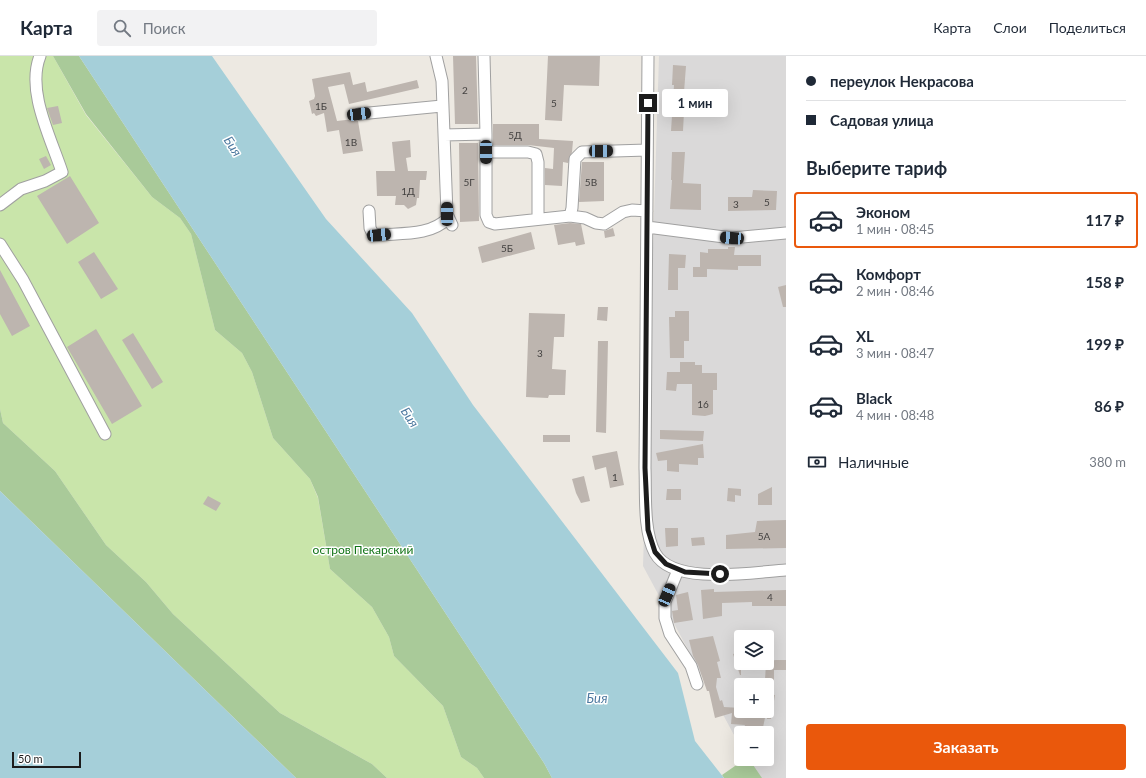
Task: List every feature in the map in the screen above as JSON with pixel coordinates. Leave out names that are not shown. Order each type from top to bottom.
[{"type":"street","points":[[0,205],[21,189],[45,181],[62,172],[46,128],[37,92],[36,66],[40,56]]},
{"type":"street","points":[[369,211],[370,228],[373,234],[379,235],[425,231],[450,222],[442,106],[442,81],[436,56]]},
{"type":"street","points":[[484,56],[486,215],[489,222],[495,224],[570,216],[585,218],[596,223],[604,224],[623,212],[632,210],[647,211]]},
{"type":"street","points":[[648,56],[645,468],[648,530],[651,543],[659,558],[678,570],[707,574],[786,570]]},
{"type":"street","points":[[359,114],[442,106]]},
{"type":"street","points":[[444,135],[486,134]]},
{"type":"street","points":[[570,216],[572,208],[574,166],[578,154],[585,151],[647,150]]},
{"type":"street","points":[[486,152],[528,152],[536,154],[538,162],[538,219]]},
{"type":"street","points":[[647,227],[732,238],[786,233]]},
{"type":"street","points":[[0,244],[23,280],[105,434]]},
{"type":"street","points":[[678,570],[665,602],[665,618],[670,634],[691,666],[698,684]]},
{"type":"shaded area","points":[[659,56],[786,56],[786,778],[757,778],[751,766],[774,766],[774,726],[734,726],[734,735],[643,566]]},
{"type":"green space","points":[[0,56],[53,56],[86,115],[152,197],[180,218],[191,234],[215,330],[242,353],[252,372],[273,438],[310,479],[318,498],[330,569],[372,607],[389,637],[394,656],[443,706],[461,757],[477,768],[484,778],[387,778],[372,764],[280,713],[173,614],[146,582],[106,545],[55,471],[3,423],[0,409]]},
{"type":"green space","name":"остров Пекарский","points":[[53,56],[79,56],[544,763],[552,778],[484,778],[477,768],[461,757],[443,706],[394,656],[389,637],[372,607],[330,569],[318,497],[310,479],[273,438],[252,372],[242,353],[215,330],[191,234],[180,218],[152,197],[86,114]]},
{"type":"green space","points":[[0,409],[3,423],[55,471],[106,545],[146,582],[173,614],[280,713],[372,764],[387,778],[296,778],[0,491]]},
{"type":"green space","points":[[735,766],[754,766],[762,778],[724,778],[722,775]]},
{"type":"water","name":"Бия","points":[[79,56],[212,56],[326,219],[412,313],[473,405],[678,673],[695,741],[724,778],[552,778],[544,763]]},
{"type":"water","points":[[0,491],[296,778],[0,778]]},
{"type":"building","points":[[453,56],[476,56],[478,124],[455,124]]},
{"type":"building","points":[[548,56],[600,56],[599,86],[564,85],[562,121],[545,120]]},
{"type":"building","points":[[673,65],[686,66],[684,92],[691,93],[691,99],[701,99],[700,113],[684,112],[683,131],[671,131],[674,85],[672,85]]},
{"type":"building","points":[[350,72],[353,85],[365,82],[367,92],[417,80],[419,88],[349,104],[344,84],[328,87],[337,121],[354,119],[358,121],[363,151],[343,154],[339,130],[327,132],[324,113],[316,116],[314,113],[312,114],[309,101],[314,99],[315,96],[312,79]]},
{"type":"building","points":[[58,106],[62,123],[53,125],[47,108]]},
{"type":"building","points":[[493,124],[539,124],[539,139],[573,141],[572,152],[568,163],[563,162],[562,186],[545,185],[545,168],[553,169],[554,148],[528,145],[493,145]]},
{"type":"building","points":[[410,140],[411,157],[406,158],[408,171],[427,171],[426,180],[420,180],[419,198],[417,198],[416,205],[408,209],[404,205],[395,205],[396,196],[377,196],[376,171],[395,171],[392,142]]},
{"type":"building","points":[[459,143],[478,143],[479,221],[460,222]]},
{"type":"building","points":[[672,152],[685,152],[683,183],[701,184],[701,210],[670,209]]},
{"type":"building","points":[[46,156],[51,165],[44,169],[39,159]]},
{"type":"building","points":[[582,162],[604,162],[604,201],[579,202]]},
{"type":"building","points":[[70,176],[99,223],[67,244],[37,196]]},
{"type":"building","points":[[753,190],[777,191],[776,210],[728,211],[728,197],[752,197]]},
{"type":"building","points":[[570,223],[581,224],[585,244],[576,246],[575,242],[558,245],[554,225]]},
{"type":"building","points":[[613,228],[615,236],[605,238],[604,231]]},
{"type":"building","points":[[531,232],[535,249],[482,263],[478,247]]},
{"type":"building","points":[[728,247],[735,247],[734,255],[761,255],[761,266],[738,266],[738,270],[707,269],[707,277],[693,277],[693,267],[700,267],[700,252],[708,253],[708,249],[728,249]]},
{"type":"building","points":[[94,252],[118,289],[101,299],[78,262]]},
{"type":"building","points":[[669,254],[686,255],[685,268],[678,268],[678,290],[668,290]]},
{"type":"building","points":[[0,270],[30,326],[12,336],[0,314]]},
{"type":"building","points":[[786,285],[786,307],[783,307],[778,287]]},
{"type":"building","points":[[598,307],[608,307],[607,321],[597,320]]},
{"type":"building","points":[[675,311],[689,311],[689,341],[684,341],[684,358],[670,358],[669,317],[675,317]]},
{"type":"building","points":[[529,313],[565,314],[564,337],[554,337],[552,369],[566,370],[565,395],[549,395],[548,398],[526,397]]},
{"type":"building","points":[[96,329],[142,406],[112,424],[67,347]]},
{"type":"building","points":[[133,333],[163,382],[152,389],[122,340]]},
{"type":"building","points":[[598,341],[608,341],[606,433],[596,432]]},
{"type":"building","points":[[680,362],[695,362],[695,365],[702,365],[702,373],[717,373],[717,390],[713,390],[713,414],[705,416],[692,415],[692,384],[677,384],[676,391],[666,390],[667,372],[680,372]]},
{"type":"building","points":[[660,430],[704,431],[703,441],[660,439]]},
{"type":"building","points":[[543,435],[570,435],[570,442],[543,442]]},
{"type":"building","points":[[703,444],[704,458],[698,458],[698,465],[679,464],[679,472],[667,471],[667,460],[658,461],[656,453]]},
{"type":"building","points":[[617,451],[624,485],[610,488],[606,467],[595,470],[592,456]]},
{"type":"building","points":[[584,476],[590,501],[581,503],[572,479]]},
{"type":"building","points":[[772,487],[772,505],[758,505],[758,494]]},
{"type":"building","points":[[728,488],[741,489],[741,496],[735,495],[735,502],[727,501]]},
{"type":"building","points":[[667,489],[681,489],[681,500],[666,500]]},
{"type":"building","points":[[208,496],[221,503],[216,511],[203,504]]},
{"type":"building","points":[[786,520],[786,548],[726,549],[726,535],[755,532],[757,521]]},
{"type":"building","points":[[665,528],[678,528],[678,546],[666,547]]},
{"type":"building","points":[[704,537],[705,545],[692,546],[691,538]]},
{"type":"building","points":[[714,589],[714,592],[786,590],[786,606],[752,606],[752,602],[722,603],[722,616],[703,619],[701,590]]},
{"type":"building","points":[[688,592],[693,620],[674,623],[672,611],[678,610],[676,595]]},
{"type":"building","points":[[713,636],[720,661],[717,662],[721,678],[717,678],[716,687],[720,701],[722,700],[724,707],[734,708],[734,718],[765,718],[763,726],[731,724],[732,713],[715,718],[709,691],[707,691],[698,665],[693,656],[689,640]]},
{"type":"building","points":[[774,660],[786,660],[786,670],[774,670]]},
{"type":"building","points":[[766,670],[774,670],[774,678],[765,678]]},
{"type":"route","points":[[648,103],[645,468],[648,530],[655,552],[666,564],[685,572],[720,574]]}]
